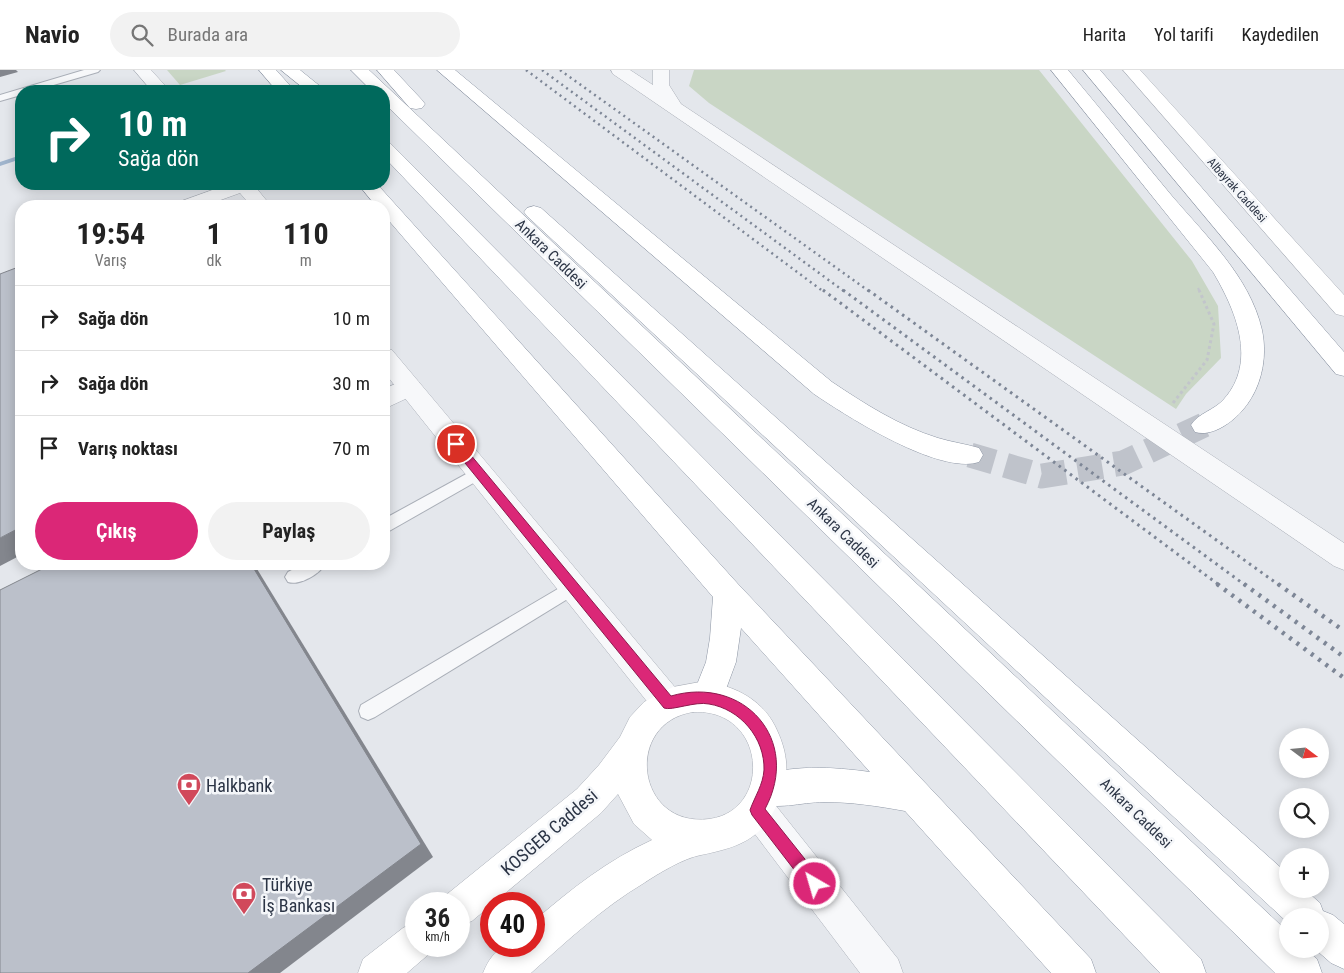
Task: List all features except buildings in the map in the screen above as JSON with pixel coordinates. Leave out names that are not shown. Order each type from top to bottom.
[{"type":"main road","points":[[267,70],[281,85]]},
{"type":"main road","points":[[290,70],[309,85]]},
{"type":"main road","points":[[310,70],[324,85]]},
{"type":"main road","points":[[359,70],[375,85]]},
{"type":"main road","points":[[385,70],[420,109],[1298,908]]},
{"type":"main road","points":[[445,70],[823,388],[862,415],[893,431],[930,446],[970,455]]},
{"type":"main road","points":[[1059,70],[1222,269],[1238,294],[1254,339],[1252,363],[1247,383],[1231,408],[1204,425]]},
{"type":"main road","points":[[1091,70],[1344,368]]},
{"type":"main road","name":"Albayrak Caddesi","points":[[1131,70],[1344,309]]},
{"type":"main road","name":"Ankara Caddesi","points":[[390,100],[1303,973]]},
{"type":"main road","points":[[390,154],[1187,973]]},
{"type":"main road","points":[[372,190],[381,200]]},
{"type":"main road","points":[[390,210],[728,593],[1078,973]]},
{"type":"main road","points":[[708,697],[722,662],[726,638],[728,593]]},
{"type":"main road","points":[[502,973],[599,892],[630,871],[661,854],[700,837],[722,834],[742,824],[762,800],[771,769],[768,748],[759,730],[740,710],[728,703],[708,697],[688,698],[668,703],[651,715],[639,730],[631,749],[629,770],[633,790],[644,809],[659,824],[679,834],[700,837]]},
{"type":"main road","name":"KOSGEB Caddesi","points":[[470,899],[589,801],[611,777],[631,749]]},
{"type":"main road","points":[[762,800],[797,785],[831,784],[913,795]]},
{"type":"main road","points":[[1329,936],[1344,950]]},
{"type":"main road","points":[[376,973],[405,950]]},
{"type":"street","points":[[142,70],[156,85]]},
{"type":"street","points":[[619,70],[1344,558]]},
{"type":"street","points":[[661,70],[661,85],[676,109]]},
{"type":"street","points":[[202,200],[227,190]]},
{"type":"street","points":[[248,190],[256,200]]},
{"type":"street","points":[[390,363],[668,703]]},
{"type":"street","points":[[390,397],[409,387]]},
{"type":"street","points":[[762,800],[884,973]]},
{"type":"lane","points":[[45,85],[95,70]]},
{"type":"lane","points":[[0,98],[15,94]]},
{"type":"lane","points":[[390,523],[480,473]]},
{"type":"lane","points":[[294,577],[306,570]]},
{"type":"lane","points":[[368,711],[573,587]]},
{"type":"path","points":[[1173,403],[1207,360],[1214,324],[1196,282]]},
{"type":"green space","points":[[167,70],[225,70],[226,71],[180,85]]},
{"type":"green space","points":[[694,70],[1039,70],[1192,261],[1218,306],[1221,358],[1186,394],[1176,409],[709,103],[689,86]]},
{"type":"waterway","points":[[0,164],[15,159]]},
{"type":"tunnel","points":[[970,455],[1042,476],[1123,463],[1204,425]]},
{"type":"railway","points":[[526,70],[824,292]]},
{"type":"railway","points":[[542,70],[845,292]]},
{"type":"railway","points":[[560,70],[870,292]]},
{"type":"railway","points":[[823,290],[1219,585]]},
{"type":"railway","points":[[843,290],[1245,585]]},
{"type":"railway","points":[[868,290],[1279,585]]},
{"type":"railway","points":[[1217,584],[1344,678]]},
{"type":"railway","points":[[1244,584],[1344,657]]},
{"type":"railway","points":[[1278,584],[1344,631]]},
{"type":"place","name":"Halkbank","points":[[189,806]]},
{"type":"place","name":"Türkiye İş Bankası","points":[[244,915]]},
{"type":"route","points":[[456,444],[668,703],[688,698],[708,697],[728,703],[746,714],[759,730],[768,748],[771,769],[767,790],[757,810],[815,884]]}]
